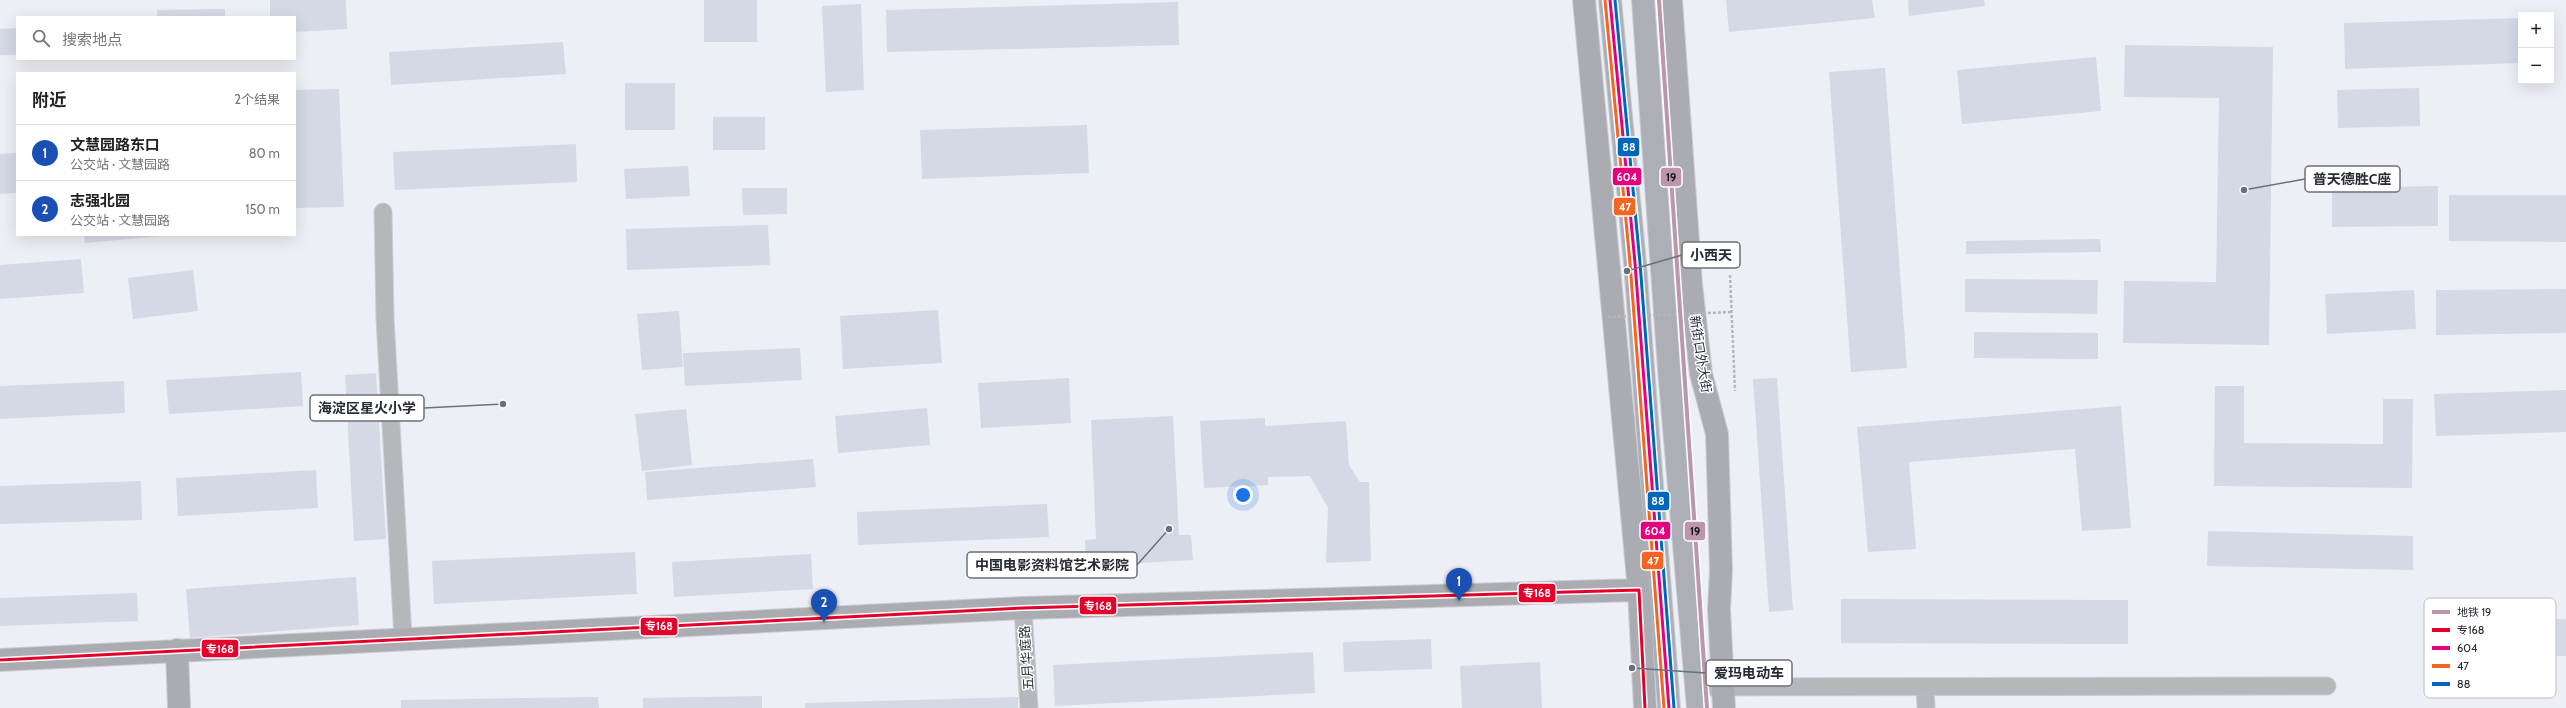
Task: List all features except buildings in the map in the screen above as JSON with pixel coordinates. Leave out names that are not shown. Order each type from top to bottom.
[{"type":"main road","points":[[1610,0],[1635,263],[1669,708]]},
{"type":"main road","points":[[1642,0],[1669,369],[1697,698]]},
{"type":"street","points":[[1584,0],[1639,590],[1645,708]]},
{"type":"street","name":"新街口外大街","points":[[1672,0],[1691,284],[1701,374],[1717,434],[1721,571],[1719,609],[1724,698]]},
{"type":"street","points":[[383,212],[385,318],[403,638]]},
{"type":"street","points":[[0,660],[403,638],[1023,608],[1639,590]]},
{"type":"street","name":"五月华庭路","points":[[1023,608],[1029,708]]},
{"type":"street","points":[[177,650],[179,708]]},
{"type":"street","points":[[1697,698],[1724,698],[1925,687],[2327,686]]},
{"type":"street","points":[[1925,687],[1926,708]]},
{"type":"path","points":[[1730,275],[1736,391]]},
{"type":"path","points":[[1608,317],[1732,312]]},
{"type":"metro line","name":"19","points":[[1659,0],[1707,708]]},
{"type":"transit line","name":"47","points":[[1605,0],[1630,263],[1664,708]]},
{"type":"transit line","name":"604","points":[[1610,0],[1635,263],[1669,708]]},
{"type":"transit line","name":"88","points":[[1615,0],[1640,263],[1674,708]]},
{"type":"transit line","name":"专168","points":[[0,660],[1023,608],[1639,590],[1645,708]]},
{"type":"place","name":"普天德胜C座","points":[[2244,190]]},
{"type":"place","name":"小西天","points":[[1627,271]]},
{"type":"place","name":"海淀区星火小学","points":[[503,404]]},
{"type":"place","name":"中国电影资料馆艺术影院","points":[[1169,529]]},
{"type":"place","name":"文慧园路东口","points":[[1459,601]]},
{"type":"place","name":"志强北园","points":[[824,622]]},
{"type":"place","name":"爱玛电动车","points":[[1632,668]]}]
